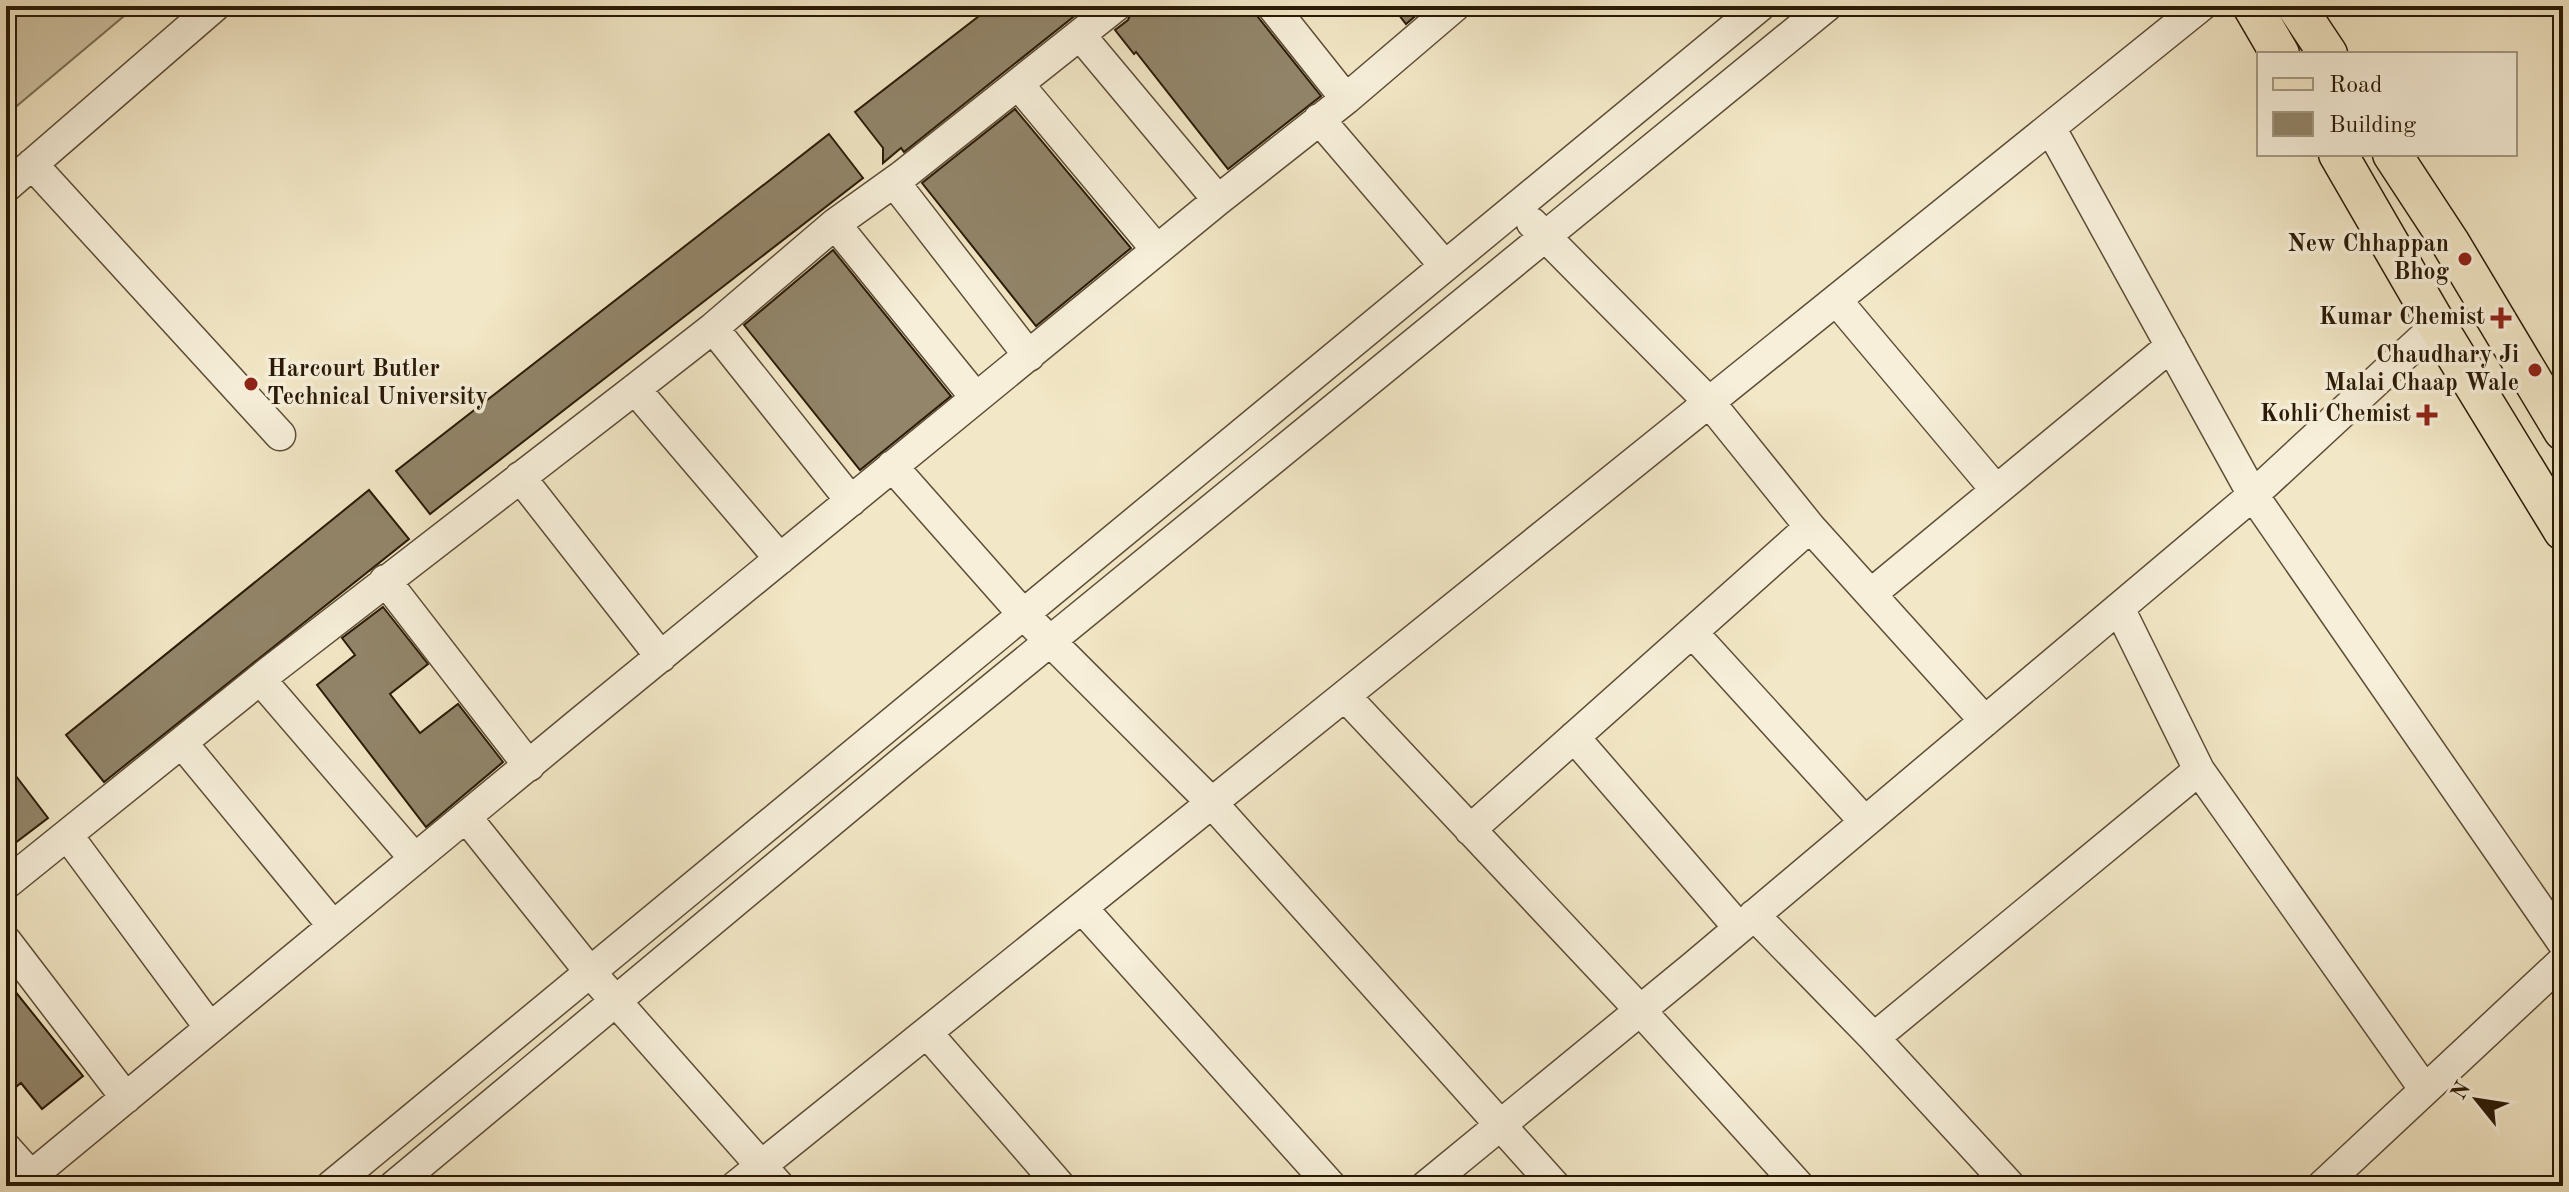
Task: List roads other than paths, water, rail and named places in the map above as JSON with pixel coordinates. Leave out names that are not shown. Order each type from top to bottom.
[{"type":"main road","points":[[2252,6],[2279,52]]},
{"type":"main road","points":[[2296,6],[2327,52]]},
{"type":"main road","points":[[2339,156],[2437,325],[2558,511]]},
{"type":"main road","points":[[2393,156],[2451,244],[2563,431]]},
{"type":"street","points":[[6,187],[215,6]]},
{"type":"street","points":[[6,884],[385,580],[713,328],[835,224],[894,182],[1116,6]]},
{"type":"street","points":[[1272,6],[1346,99]]},
{"type":"street","points":[[6,1148],[25,1181],[892,466],[1346,99],[1455,6]]},
{"type":"street","points":[[331,1186],[1760,6]]},
{"type":"street","points":[[394,1186],[1051,640],[1827,6]]},
{"type":"street","points":[[736,1186],[770,1176],[927,1033],[2201,6]]},
{"type":"street","points":[[1080,35],[1218,200]]},
{"type":"street","points":[[1018,84],[1157,250]]},
{"type":"street","points":[[1319,119],[1444,265]]},
{"type":"street","points":[[2051,129],[2253,495],[2563,943]]},
{"type":"street","points":[[32,164],[280,435]]},
{"type":"street","points":[[894,182],[1029,356]]},
{"type":"street","points":[[1516,206],[1710,403],[1810,527],[1985,721]]},
{"type":"street","points":[[835,224],[976,398]]},
{"type":"street","points":[[1837,301],[1996,490]]},
{"type":"street","points":[[1426,1186],[1746,922],[2253,495],[2437,325]]},
{"type":"street","points":[[713,328],[851,501]]},
{"type":"street","points":[[1871,594],[2171,346]]},
{"type":"street","points":[[635,389],[780,559]]},
{"type":"street","points":[[892,466],[1023,614],[1212,803],[1555,1186]]},
{"type":"street","points":[[520,477],[661,657]]},
{"type":"street","points":[[1470,830],[1810,527]]},
{"type":"street","points":[[385,580],[529,766]]},
{"type":"street","points":[[2119,608],[2199,770],[2425,1090]]},
{"type":"street","points":[[1692,632],[1865,822]]},
{"type":"street","points":[[260,679],[415,859]]},
{"type":"street","points":[[1345,696],[1640,1010],[1799,1186]]},
{"type":"street","points":[[1574,737],[1746,922],[1874,1038],[2010,1186]]},
{"type":"street","points":[[182,743],[333,926]]},
{"type":"street","points":[[1874,1038],[2199,770]]},
{"type":"street","points":[[466,817],[590,972],[770,1176]]},
{"type":"street","points":[[68,836],[210,1028]]},
{"type":"street","points":[[1082,908],[1331,1186]]},
{"type":"street","points":[[6,941],[126,1098]]},
{"type":"street","points":[[2322,1186],[2563,961]]},
{"type":"street","points":[[927,1033],[1060,1186]]},
{"type":"place","name":"New Chhappan Bhog","points":[[2465,259]]},
{"type":"place","name":"Kumar Chemist","points":[[2501,318]]},
{"type":"place","name":"Chaudhary Ji Malai Chaap Wale","points":[[2535,370]]},
{"type":"place","name":"Harcourt Butler Technical University","points":[[251,384]]},
{"type":"place","name":"Kohli Chemist","points":[[2427,415]]}]
